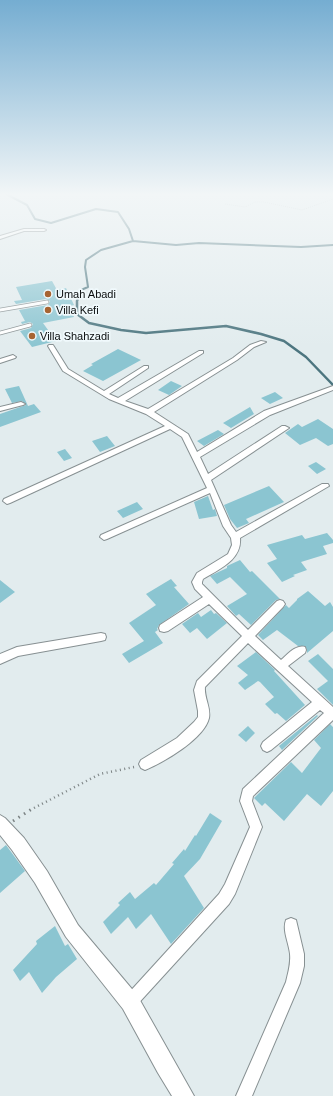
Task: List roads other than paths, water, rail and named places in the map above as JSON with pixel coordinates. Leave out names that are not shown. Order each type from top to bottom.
[{"type":"street","points":[[149,412],[235,359],[252,346],[263,342]]},
{"type":"street","points":[[51,346],[64,370],[104,394],[149,412],[184,436],[212,489],[227,526],[235,538],[236,550],[231,556],[200,576],[197,582],[198,586],[249,637],[332,713],[248,793],[246,801],[256,827],[230,889],[224,898],[130,1002]]},
{"type":"street","points":[[119,401],[201,352]]},
{"type":"street","points":[[0,361],[13,357]]},
{"type":"street","points":[[104,394],[146,367]]},
{"type":"street","points":[[195,457],[267,413],[333,388]]},
{"type":"street","points":[[0,410],[21,404]]},
{"type":"street","points":[[7,501],[170,426]]},
{"type":"street","points":[[206,479],[285,428]]},
{"type":"street","points":[[235,538],[325,486]]},
{"type":"street","points":[[104,537],[212,489]]},
{"type":"street","points":[[164,628],[210,598]]},
{"type":"street","points":[[145,764],[179,744],[202,722],[204,713],[200,686],[280,604]]},
{"type":"street","points":[[0,658],[17,652],[102,637]]},
{"type":"street","points":[[281,666],[301,650]]},
{"type":"street","points":[[267,746],[320,703]]},
{"type":"street","points":[[2,825],[18,844],[41,877],[72,931],[130,1002],[165,1066],[184,1096]]},
{"type":"street","points":[[244,1096],[295,977],[298,965],[298,954],[291,925]]},
{"type":"lane","points":[[0,310],[47,302]]},
{"type":"lane","points":[[0,333],[30,325]]},
{"type":"waterway","points":[[80,292],[88,287],[85,267],[86,260],[101,250],[118,245]]},
{"type":"waterway","points":[[254,245],[301,247],[331,245]]},
{"type":"waterway","points":[[81,291],[77,301],[77,314],[89,323],[121,330],[146,333],[226,326],[261,334],[284,341],[306,357],[333,385]]},
{"type":"place","name":"Umah Abadi","points":[[48,294]]},
{"type":"place","name":"Villa Kefi","points":[[48,310]]},
{"type":"place","name":"Villa Shahzadi","points":[[32,336]]}]
